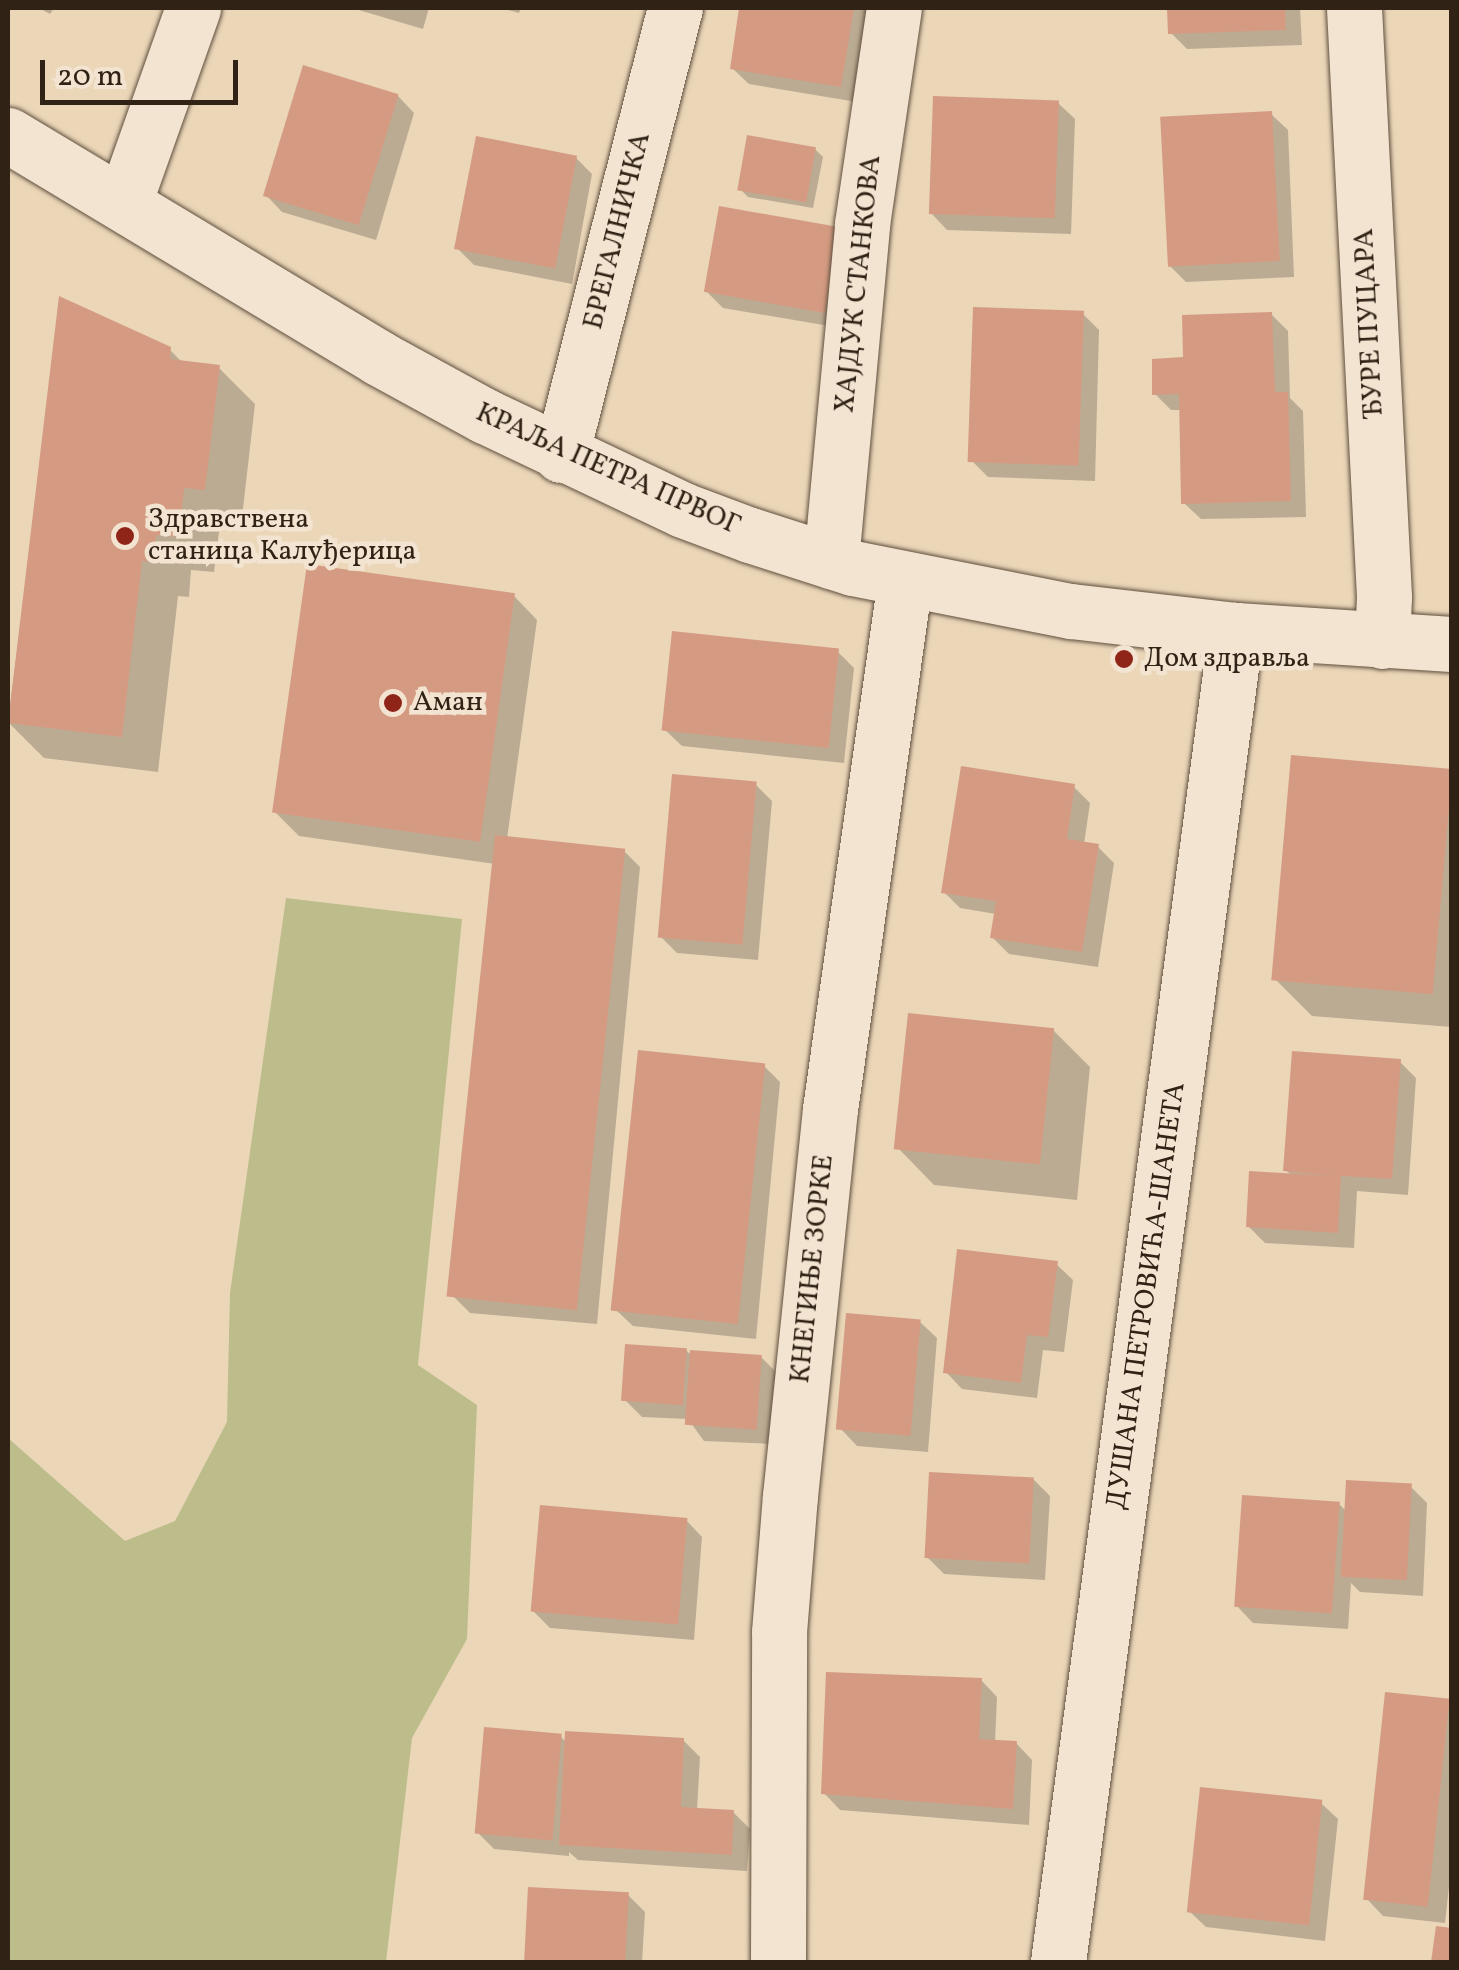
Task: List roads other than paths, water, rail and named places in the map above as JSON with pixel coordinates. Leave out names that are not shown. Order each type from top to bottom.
[{"type":"street","points":[[124,203],[193,8]]},
{"type":"street","name":"БРЕГАЛНИЧКА","points":[[561,455],[675,8]]},
{"type":"street","name":"ХАЈДУК СТАНКОВА","points":[[831,561],[862,224],[894,8]]},
{"type":"street","name":"ЂУРЕ ПУЦАРА","points":[[1354,8],[1384,597],[1382,641]]},
{"type":"street","name":"КРАЉА ПЕТРА ПРВОГ","points":[[8,135],[379,358],[561,455],[683,510],[831,561],[905,580],[1072,611],[1236,630],[1452,644]]},
{"type":"street","name":"КНЕГИЊЕ ЗОРКЕ","points":[[778,1962],[780,1632],[790,1496],[830,1109],[905,580]]},
{"type":"street","name":"ДУШАНА ПЕТРОВИЋА-ШАНЕТА","points":[[1058,1962],[1236,630]]},
{"type":"place","name":"Здравствена станица Калуђерица","points":[[125,536]]},
{"type":"place","name":"Дом здравља","points":[[1124,659]]},
{"type":"place","name":"Аман","points":[[393,703]]}]
